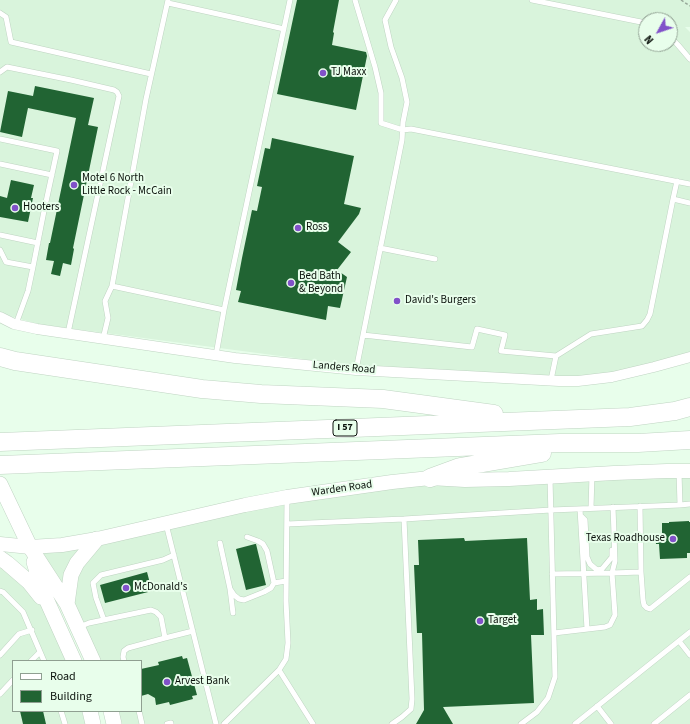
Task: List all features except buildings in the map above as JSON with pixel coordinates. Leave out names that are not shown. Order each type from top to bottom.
[{"type":"highway","points":[[0,357],[15,361],[202,388],[261,394],[383,399],[536,420]]},
{"type":"highway","name":"I 57","points":[[0,442],[630,417],[675,411],[690,407]]},
{"type":"highway","name":"I 57","points":[[0,465],[560,443],[638,443],[690,440]]},
{"type":"highway","points":[[430,478],[460,467],[599,443]]},
{"type":"main road","points":[[2,487],[30,547],[67,604],[93,660]]},
{"type":"main road","points":[[67,604],[71,575],[76,563],[97,539]]},
{"type":"main road","points":[[30,547],[43,592],[74,660]]},
{"type":"main road","points":[[0,558],[29,582],[49,607]]},
{"type":"main road","points":[[90,712],[93,724]]},
{"type":"main road","points":[[111,712],[114,724]]},
{"type":"street","name":"Landers Road","points":[[0,317],[16,324],[37,329],[216,355],[356,370],[578,381],[612,377],[690,357]]},
{"type":"street","name":"Warden Road","points":[[0,544],[30,547],[62,545],[97,539],[287,497],[360,486],[430,478],[465,480],[509,479],[592,474],[684,471]]},
{"type":"lane","points":[[216,355],[224,310],[290,0]]},
{"type":"lane","points":[[355,0],[375,67],[381,93],[381,123],[403,130],[411,129],[690,184]]},
{"type":"lane","points":[[356,370],[402,140],[403,122],[407,102],[402,78],[391,47],[385,20],[396,0]]},
{"type":"lane","points":[[532,0],[638,21]]},
{"type":"lane","points":[[103,338],[108,318],[105,301],[112,286],[151,74],[168,2],[284,29]]},
{"type":"lane","points":[[0,12],[6,17],[11,42],[151,74]]},
{"type":"lane","points":[[678,45],[690,59]]},
{"type":"lane","points":[[0,72],[7,67],[114,90],[119,96],[68,333]]},
{"type":"lane","points":[[0,140],[57,151],[28,292],[16,324]]},
{"type":"lane","points":[[0,164],[52,175]]},
{"type":"lane","points":[[363,335],[472,347],[477,329],[505,335],[501,351],[556,356],[591,334],[642,326],[650,314],[677,181]]},
{"type":"lane","points":[[673,199],[690,203]]},
{"type":"lane","points":[[0,235],[38,243]]},
{"type":"lane","points":[[380,248],[435,259]]},
{"type":"lane","points":[[0,250],[6,262],[33,267]]},
{"type":"lane","points":[[112,286],[224,310]]},
{"type":"lane","points":[[551,380],[556,356]]},
{"type":"lane","points":[[680,505],[684,471]]},
{"type":"lane","points":[[591,508],[592,474]]},
{"type":"lane","points":[[521,724],[537,712],[548,698],[554,677],[550,477]]},
{"type":"lane","points":[[224,724],[279,670],[286,658],[288,648],[286,601],[287,497]]},
{"type":"lane","points":[[287,524],[690,504]]},
{"type":"lane","points":[[640,506],[641,572],[644,605],[650,609],[690,577]]},
{"type":"lane","points":[[554,632],[605,627],[610,624],[615,615],[612,573],[615,561],[613,508]]},
{"type":"lane","points":[[580,509],[588,629]]},
{"type":"lane","points":[[581,516],[585,520],[587,557],[590,564],[597,570],[602,569],[612,558],[611,531],[614,525]]},
{"type":"lane","points":[[392,724],[411,709],[412,699],[404,519]]},
{"type":"lane","points":[[166,523],[216,724]]},
{"type":"lane","points":[[230,588],[234,595],[239,599],[244,600],[264,592],[271,588],[274,583],[267,551],[263,544],[247,537]]},
{"type":"lane","points":[[220,543],[230,588],[233,613]]},
{"type":"lane","points":[[104,620],[96,598],[93,583],[101,574],[163,560],[174,555]]},
{"type":"lane","points":[[552,574],[641,572]]},
{"type":"lane","points":[[274,583],[286,581]]},
{"type":"lane","points":[[0,591],[3,592],[23,612],[44,660]]},
{"type":"lane","points":[[78,628],[89,623],[151,610],[156,612],[161,617],[165,638]]},
{"type":"lane","points":[[0,655],[19,634],[32,630]]},
{"type":"lane","points":[[124,660],[124,651],[128,648],[193,631]]},
{"type":"lane","points":[[575,724],[690,632]]},
{"type":"lane","points":[[679,641],[690,655]]},
{"type":"lane","points":[[32,660],[40,652]]},
{"type":"lane","points":[[279,670],[313,724]]},
{"type":"lane","points":[[0,693],[12,681]]},
{"type":"lane","points":[[654,724],[690,695]]},
{"type":"lane","points":[[597,706],[611,724]]},
{"type":"lane","points":[[61,712],[65,724]]},
{"type":"lane","points":[[139,712],[142,724]]},
{"type":"path","points":[[680,0],[690,6]]},
{"type":"shaded area","points":[[0,0],[690,0],[690,27],[685,27],[690,32],[690,353],[606,377],[563,377],[341,364],[37,324],[0,313]]},
{"type":"shaded area","points":[[690,473],[690,724],[113,724],[111,712],[142,712],[142,660],[91,660],[30,547],[313,492],[465,480]]},
{"type":"shaded area","points":[[0,559],[43,592],[74,660],[12,660],[12,712],[90,712],[93,724],[0,724]]},
{"type":"place","name":"TJ Maxx","points":[[323,73]]},
{"type":"place","name":"Motel 6 North Little Rock - McCain","points":[[74,185]]},
{"type":"place","name":"Hooters","points":[[15,208]]},
{"type":"place","name":"Ross","points":[[298,228]]},
{"type":"place","name":"Bed Bath & Beyond","points":[[291,283]]},
{"type":"place","name":"David's Burgers","points":[[397,301]]},
{"type":"place","name":"Texas Roadhouse","points":[[673,539]]},
{"type":"place","name":"McDonald's","points":[[126,588]]},
{"type":"place","name":"Target","points":[[480,621]]},
{"type":"place","name":"Arvest Bank","points":[[167,682]]}]
